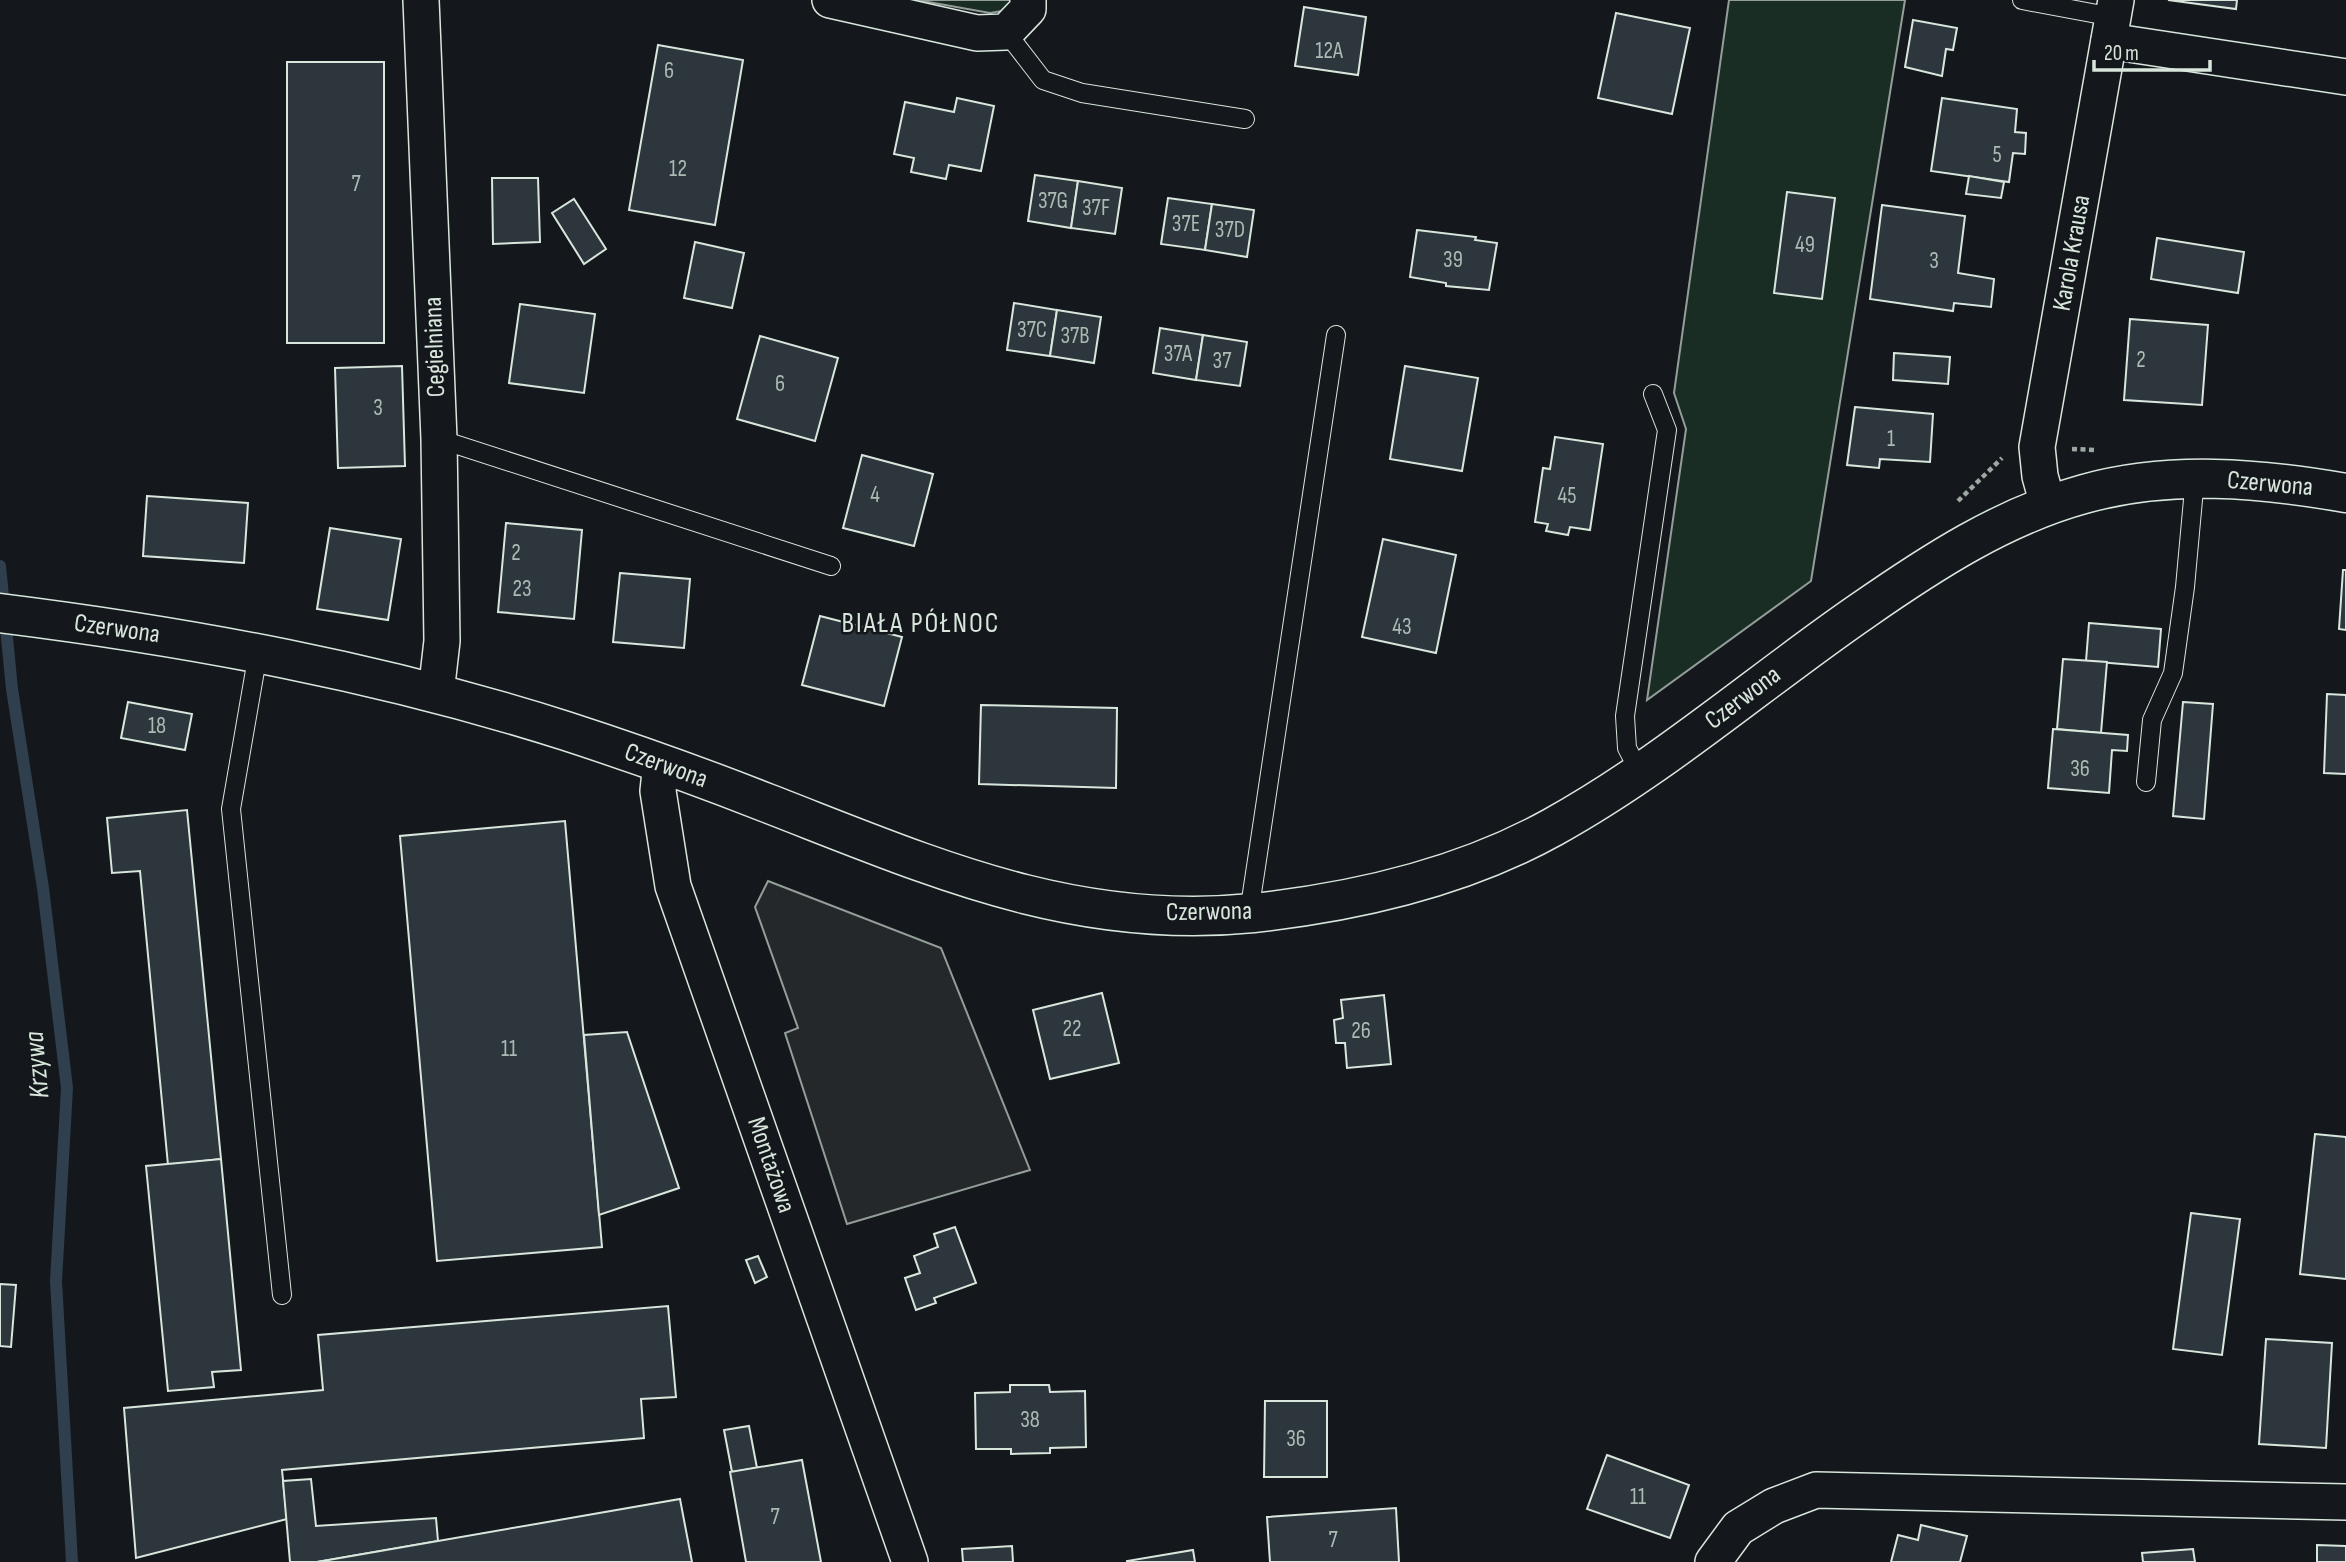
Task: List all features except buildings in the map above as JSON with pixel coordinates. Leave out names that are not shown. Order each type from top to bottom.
[{"type":"street","name":"Cegielniana","points":[[421,0],[439,439],[442,641],[436,693]]},
{"type":"street","points":[[830,0],[977,33],[1006,32],[1028,9],[1028,0]]},
{"type":"street","points":[[2113,19],[2346,77]]},
{"type":"street","name":"Karola Krausa","points":[[2048,505],[2040,476],[2037,447],[2113,19]]},
{"type":"street","name":"Czerwona","points":[[0,613],[149,632],[258,653],[436,693],[661,763],[959,877],[1027,897],[1094,909],[1173,915],[1249,913],[1347,898],[1424,880],[1547,831],[1640,774],[1827,636],[1938,559],[2048,505],[2122,486],[2195,478],[2265,481],[2346,493]]},
{"type":"street","name":"Montażowa","points":[[661,763],[658,791],[673,886],[910,1562]]},
{"type":"street","points":[[1713,1562],[1738,1528],[1774,1506],[1816,1490],[2346,1502]]},
{"type":"lane","points":[[2022,0],[2113,19]]},
{"type":"lane","points":[[1006,32],[1043,80],[1082,93],[1245,119]]},
{"type":"lane","points":[[1249,913],[1336,335]]},
{"type":"lane","points":[[1640,774],[1627,748],[1625,716],[1667,430],[1653,394]]},
{"type":"lane","points":[[439,439],[831,566]]},
{"type":"lane","points":[[2147,782],[2152,720],[2174,673],[2195,478]]},
{"type":"lane","points":[[258,653],[231,809],[282,1295]]},
{"type":"path","points":[[1951,509],[2015,446],[2101,450]]},
{"type":"green space","points":[[917,0],[1014,0],[1014,9],[990,13]]},
{"type":"green space","points":[[1729,0],[1905,0],[1811,581],[1647,700],[1686,429],[1674,393]]},
{"type":"shaded area","points":[[768,881],[941,948],[1030,1170],[847,1224],[785,1033],[798,1028],[755,907]]},
{"type":"waterway","name":"Krzywa","points":[[0,566],[12,689],[43,888],[67,1088],[56,1281],[72,1562]]},
{"type":"district","name":"BIAŁA PÓŁNOC","points":[[921,623]]}]
